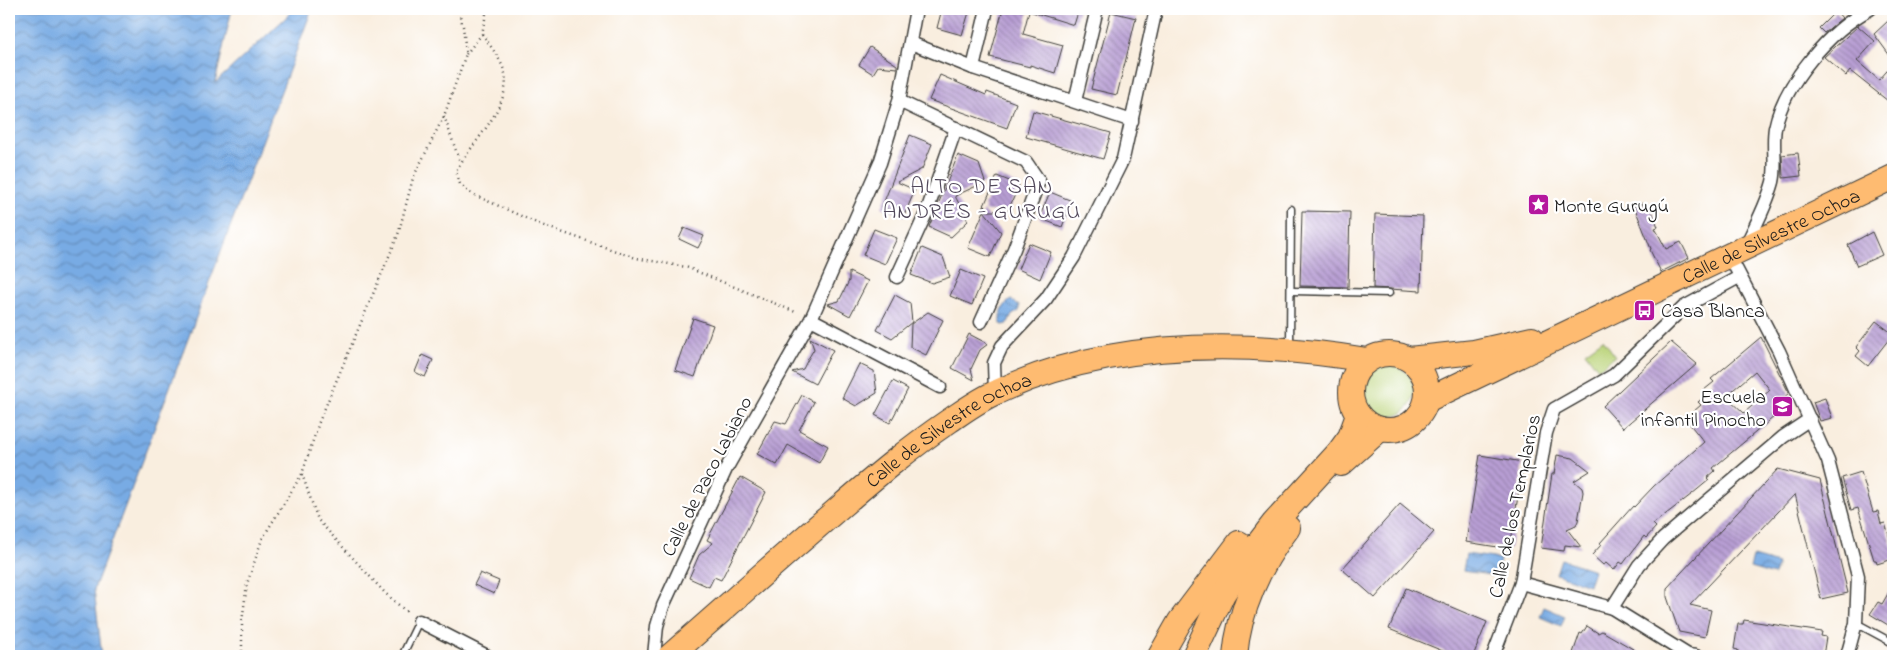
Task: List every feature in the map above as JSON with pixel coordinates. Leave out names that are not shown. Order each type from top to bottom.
[{"type":"highway","name":"Calle de Silvestre Ochoa","points":[[1427,400],[1893,177]]},
{"type":"highway","name":"Calle de Silvestre Ochoa","points":[[1409,359],[1474,352],[1568,331]]},
{"type":"highway","name":"Calle de Silvestre Ochoa","points":[[670,656],[901,454],[995,392],[1049,370],[1085,361],[1158,350],[1212,348],[1290,350],[1367,360]]},
{"type":"highway","points":[[1290,350],[1332,368],[1351,390]]},
{"type":"highway","points":[[1388,353],[1409,359],[1418,366],[1428,388],[1427,400],[1422,411],[1404,427],[1392,430],[1372,426],[1358,414],[1353,403],[1351,390],[1358,369],[1367,360],[1377,355],[1388,353]]},
{"type":"highway","points":[[1194,656],[1223,594],[1266,535],[1306,486],[1340,452],[1350,437],[1358,414]]},
{"type":"highway","points":[[1266,535],[1380,429]]},
{"type":"highway","points":[[1235,656],[1240,620],[1254,585],[1284,533],[1334,470]]},
{"type":"highway","points":[[1160,656],[1180,621],[1245,535],[1276,506],[1306,486]]},
{"type":"street","name":"Calle de Paco Labiano","points":[[654,656],[657,626],[663,606],[718,486],[811,319],[880,163],[899,101],[916,9]]},
{"type":"street","points":[[973,68],[987,9]]},
{"type":"street","points":[[1075,101],[1097,9]]},
{"type":"street","points":[[995,392],[994,363],[1002,346],[1046,299],[1074,257],[1123,159],[1156,9]]},
{"type":"street","points":[[1847,656],[1856,623],[1858,576],[1828,461],[1779,351],[1739,277],[1737,251],[1768,199],[1774,180],[1775,131],[1780,107],[1809,61],[1855,17],[1870,9]]},
{"type":"street","points":[[911,43],[973,68],[1132,121]]},
{"type":"street","points":[[899,101],[1026,162],[1039,181],[1014,248],[981,322]]},
{"type":"street","points":[[897,277],[927,211],[956,128]]},
{"type":"street","name":"Calle de los Templarios","points":[[1492,656],[1521,583],[1546,433],[1554,409],[1614,375],[1684,307],[1739,277]]},
{"type":"street","points":[[811,319],[940,387]]},
{"type":"street","points":[[1612,608],[1639,565],[1663,539],[1776,443],[1810,419]]},
{"type":"street","points":[[1521,583],[1612,608],[1688,655],[1696,656]]},
{"type":"street","points":[[419,621],[486,656]]},
{"type":"lane","points":[[1290,350],[1292,292],[1291,209]]},
{"type":"lane","points":[[1292,292],[1389,292]]},
{"type":"lane","points":[[402,656],[419,621]]},
{"type":"lane","points":[[1856,623],[1893,643]]},
{"type":"path","points":[[458,9],[463,26],[466,54]]},
{"type":"path","points":[[242,656],[242,622],[247,584],[262,539],[302,474],[319,422],[398,235],[413,178],[444,116],[466,54],[482,34],[487,9]]},
{"type":"path","points":[[482,34],[504,72],[503,98],[486,129],[466,152],[456,171],[460,184],[470,193],[506,210],[588,243],[636,258],[686,267],[811,319]]},
{"type":"path","points":[[444,116],[461,163]]},
{"type":"path","points":[[302,474],[318,520],[385,592],[419,621]]},
{"type":"green space","points":[[1603,339],[1615,356],[1598,369],[1585,352]]},
{"type":"green space","points":[[1388,365],[1402,369],[1410,377],[1414,391],[1410,405],[1402,413],[1388,417],[1374,413],[1366,405],[1362,391],[1366,377],[1374,369]]},
{"type":"water","points":[[9,9],[232,9],[215,83],[295,9],[312,9],[94,589],[102,656],[9,656]]},
{"type":"water","points":[[1011,300],[1019,305],[1019,311],[1012,315],[1007,324],[1003,325],[1000,323],[1001,313],[1006,304]]},
{"type":"water","points":[[1466,554],[1500,559],[1497,576],[1463,571]]},
{"type":"water","points":[[1753,557],[1778,564],[1774,575],[1750,568]]},
{"type":"water","points":[[1561,559],[1594,570],[1589,585],[1556,574]]},
{"type":"water","points":[[1544,607],[1565,616],[1561,626],[1540,617]]},
{"type":"building","points":[[942,9],[970,9],[962,35],[937,28]]},
{"type":"building","points":[[1003,9],[1079,9],[1074,25],[1029,11],[1023,34],[1063,45],[1055,73],[1030,65],[1030,67],[990,57]]},
{"type":"building","points":[[1836,11],[1842,18],[1824,33],[1819,28]]},
{"type":"building","points":[[1111,12],[1136,18],[1117,95],[1091,89]]},
{"type":"building","points":[[1888,21],[1893,27],[1893,60],[1874,34]]},
{"type":"building","points":[[1858,26],[1875,41],[1857,61],[1879,80],[1893,64],[1893,84],[1888,88],[1893,95],[1888,101],[1850,71],[1846,76],[1824,57]]},
{"type":"building","points":[[870,47],[897,65],[897,68],[878,66],[873,74],[859,65]]},
{"type":"building","points":[[940,75],[986,95],[987,92],[1016,103],[1007,128],[929,100]]},
{"type":"building","points":[[1033,111],[1111,133],[1103,159],[1026,137]]},
{"type":"building","points":[[910,135],[932,144],[922,169],[897,182],[915,190],[904,216],[882,207]]},
{"type":"building","points":[[1798,153],[1801,176],[1783,178],[1782,155]]},
{"type":"building","points":[[958,155],[979,164],[985,182],[955,196],[968,221],[951,237],[929,227]]},
{"type":"building","points":[[997,176],[1019,185],[1008,211],[984,211],[986,205],[983,208]]},
{"type":"building","points":[[1050,192],[1072,201],[1062,227],[1039,218]]},
{"type":"building","points":[[1642,203],[1645,209],[1650,206],[1658,227],[1655,228],[1666,249],[1681,242],[1689,258],[1661,272],[1650,250],[1634,206]]},
{"type":"building","points":[[984,211],[1001,232],[990,257],[968,248]]},
{"type":"building","points":[[1302,211],[1350,212],[1348,287],[1300,286]]},
{"type":"building","points":[[1375,214],[1423,216],[1421,291],[1373,288]]},
{"type":"building","points":[[684,228],[704,236],[698,248],[679,239]]},
{"type":"building","points":[[874,229],[897,238],[885,264],[863,255]]},
{"type":"building","points":[[1872,232],[1882,255],[1857,266],[1848,245]]},
{"type":"building","points":[[1029,243],[1051,252],[1040,279],[1018,269]]},
{"type":"building","points":[[922,248],[943,257],[950,277],[932,283],[911,275]]},
{"type":"building","points":[[961,270],[983,279],[972,305],[950,296]]},
{"type":"building","points":[[849,272],[868,281],[850,316],[828,304],[839,301],[849,281]]},
{"type":"building","points":[[895,295],[910,303],[912,322],[892,338],[877,330]]},
{"type":"building","points":[[928,312],[943,320],[926,355],[910,347],[911,324]]},
{"type":"building","points":[[693,318],[713,325],[695,377],[675,370]]},
{"type":"building","points":[[1876,321],[1893,334],[1868,366],[1856,356],[1860,351],[1856,347]]},
{"type":"building","points":[[969,334],[988,344],[980,350],[971,369],[974,380],[952,368]]},
{"type":"building","points":[[1761,337],[1789,393],[1781,400],[1787,406],[1713,468],[1715,471],[1707,478],[1709,480],[1653,524],[1656,527],[1646,538],[1644,536],[1623,564],[1620,562],[1614,570],[1606,563],[1603,565],[1592,555],[1601,545],[1600,543],[1633,506],[1704,442],[1688,422],[1697,414],[1694,411],[1701,405],[1698,402],[1708,394],[1704,390],[1714,382],[1711,379]],"holes":[[[1755,371],[1770,390],[1744,413],[1726,396]]]},
{"type":"building","points":[[810,338],[833,350],[815,384],[792,372],[803,369],[814,349]]},
{"type":"building","points":[[1671,342],[1697,364],[1623,428],[1603,406]]},
{"type":"building","points":[[422,355],[433,360],[425,377],[415,372]]},
{"type":"building","points":[[859,364],[874,371],[877,393],[856,406],[842,398]]},
{"type":"building","points":[[893,381],[908,389],[890,423],[875,415]]},
{"type":"building","points":[[802,395],[814,402],[799,430],[828,446],[819,463],[788,445],[777,465],[757,454],[775,421],[786,424]]},
{"type":"building","points":[[1825,398],[1832,418],[1820,421],[1813,402]]},
{"type":"building","points":[[1480,455],[1523,462],[1510,549],[1466,542]]},
{"type":"building","points":[[1557,455],[1573,458],[1590,471],[1574,481],[1582,488],[1583,492],[1578,521],[1576,525],[1567,529],[1581,547],[1565,545],[1564,551],[1541,548],[1552,474],[1554,474]]},
{"type":"building","points":[[1778,469],[1820,480],[1848,593],[1821,599],[1795,494],[1690,605],[1711,610],[1705,637],[1679,632],[1667,597],[1667,588]]},
{"type":"building","points":[[1861,472],[1873,512],[1878,511],[1881,524],[1885,523],[1893,549],[1893,559],[1877,564],[1876,560],[1874,560],[1858,508],[1851,510],[1842,478]]},
{"type":"building","points":[[740,477],[766,492],[721,580],[714,577],[709,587],[689,578],[699,555],[713,543],[707,540]]},
{"type":"building","points":[[1400,504],[1434,532],[1375,598],[1342,569]]},
{"type":"building","points":[[480,573],[499,581],[494,594],[474,585]]},
{"type":"building","points":[[1893,585],[1893,628],[1870,614],[1878,602],[1882,604]]},
{"type":"building","points":[[1406,588],[1487,622],[1473,656],[1455,656],[1389,629]]},
{"type":"building","points":[[1744,620],[1822,632],[1821,636],[1826,637],[1823,656],[1756,656],[1737,654],[1738,650],[1734,649],[1738,624],[1743,624]]},
{"type":"building","points":[[1587,626],[1598,633],[1602,631],[1645,656],[1572,656],[1580,633],[1582,634]]},
{"type":"place","name":"Monte Gurugú","points":[[1538,205]]},
{"type":"place","name":"Casa Blanca","points":[[1645,310]]},
{"type":"place","name":"Escuela infantil Pinocho","points":[[1782,407]]},
{"type":"district","name":"ALTO DE SAN ANDRÉS - GURUGÚ","points":[[982,198]]}]
